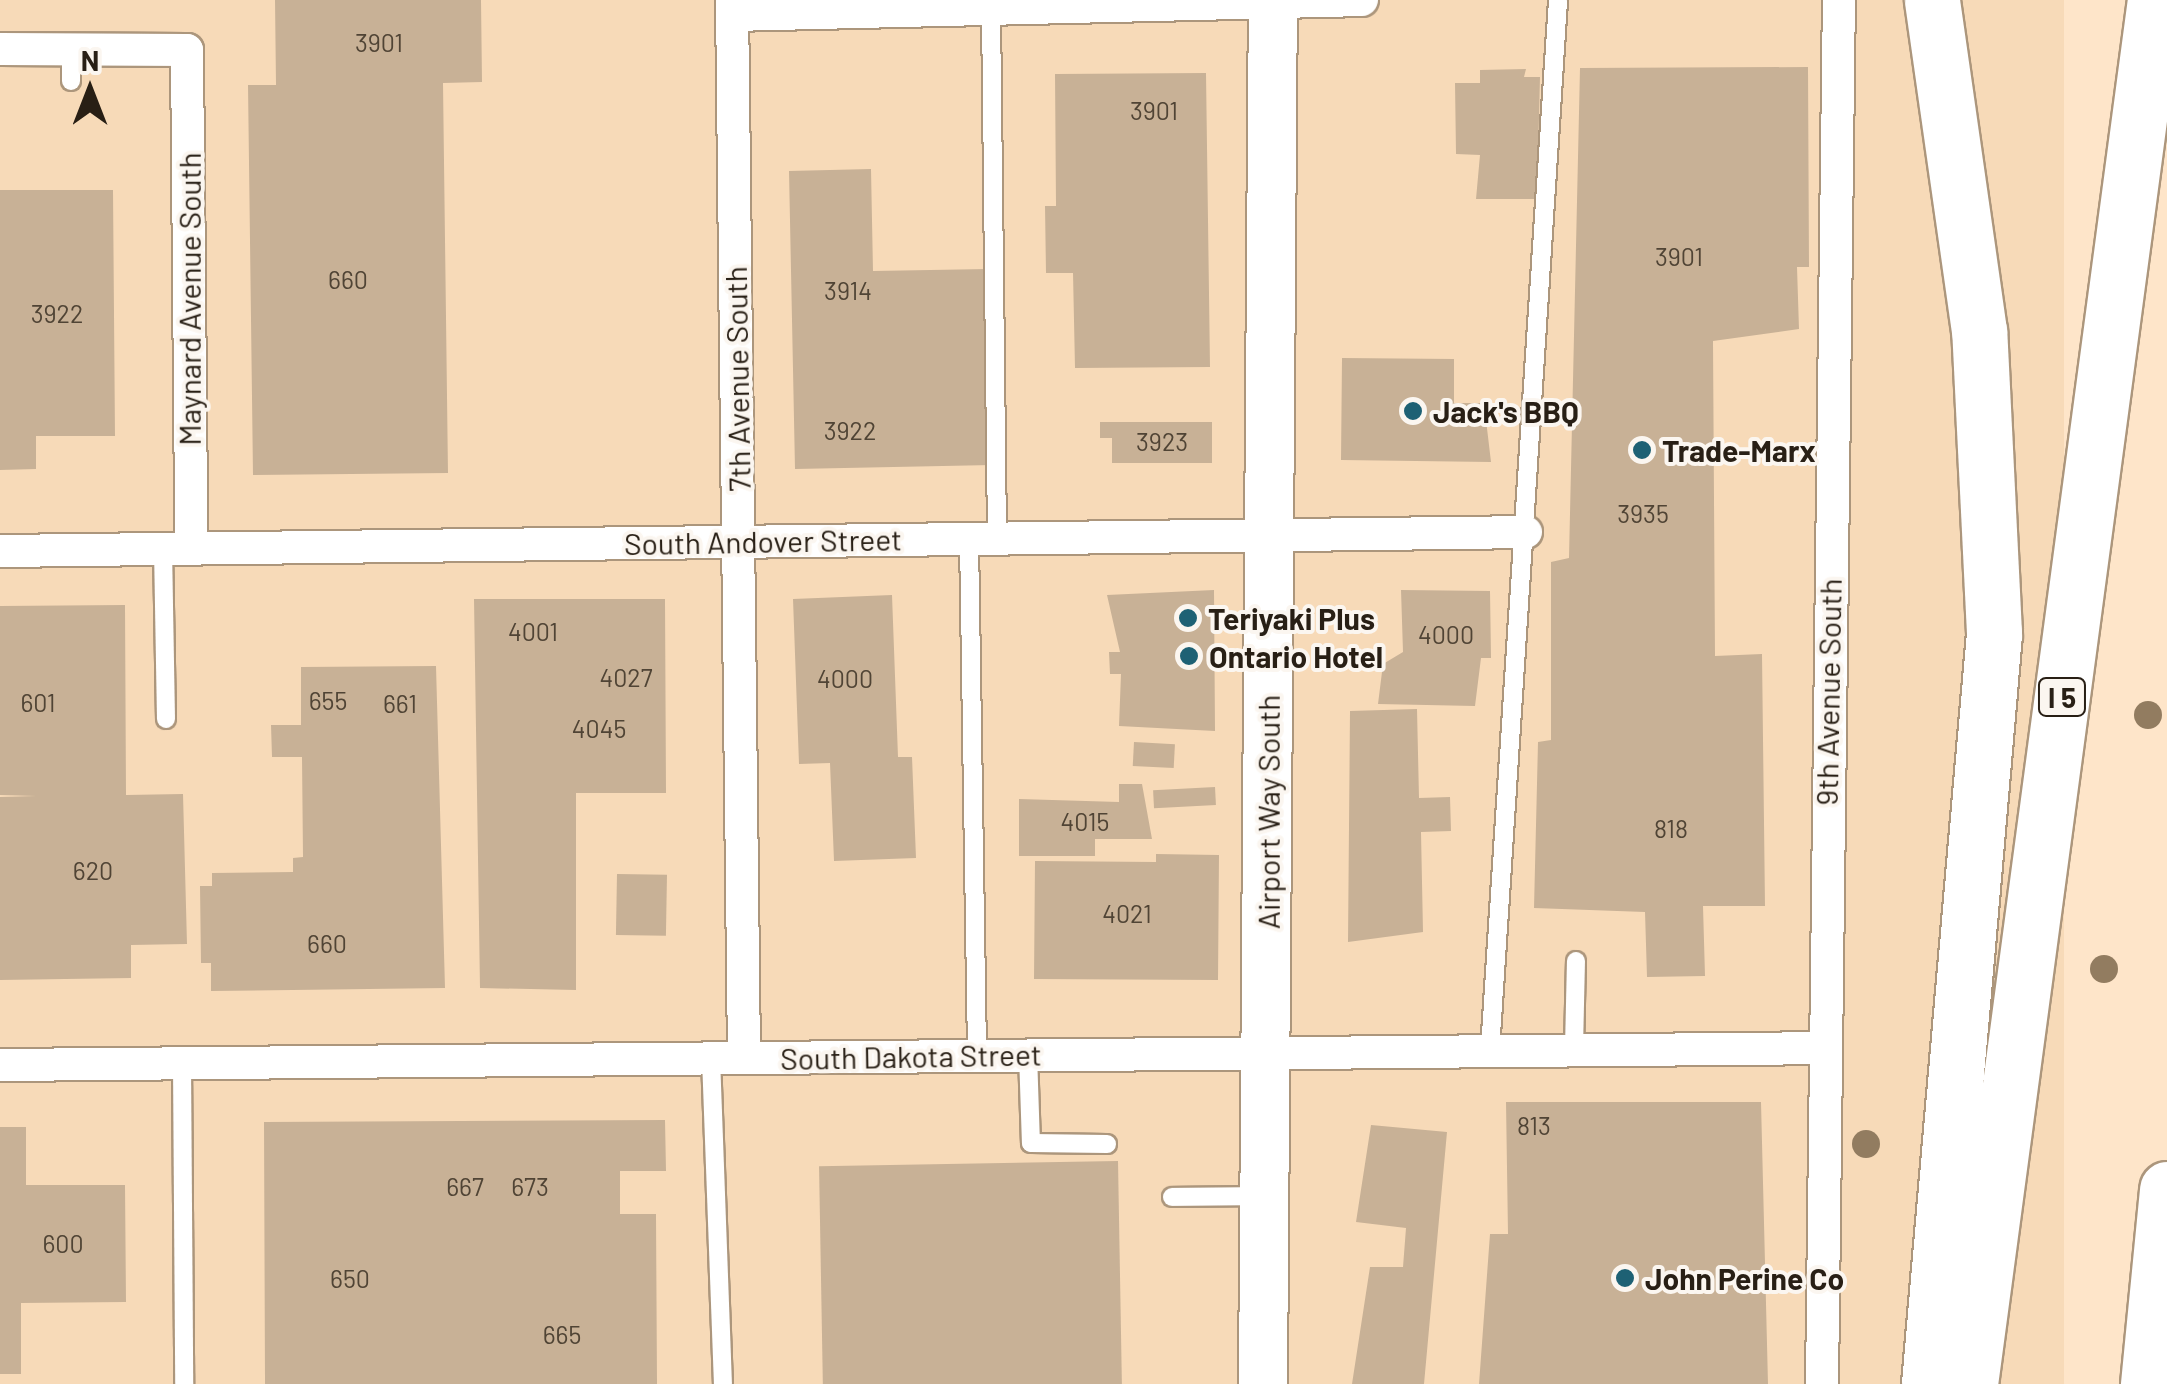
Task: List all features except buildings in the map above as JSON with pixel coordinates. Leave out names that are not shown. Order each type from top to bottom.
[{"type":"highway","points":[[1930,1384],[1994,633],[1980,330],[1932,0]]},
{"type":"highway","name":"I 5","points":[[1970,1384],[2154,3]]},
{"type":"highway","points":[[2148,1384],[2167,1189]]},
{"type":"highway","points":[[2160,1384],[2167,1363]]},
{"type":"main road","name":"Airport Way South","points":[[1263,1384],[1273,1]]},
{"type":"street","points":[[732,7],[990,9],[1362,0]]},
{"type":"street","name":"9th Avenue South","points":[[1822,1384],[1822,1048],[1840,0]]},
{"type":"street","name":"7th Avenue South","points":[[728,1058],[740,541],[732,7]]},
{"type":"street","name":"Maynard Avenue South","points":[[0,49],[71,66],[188,50],[177,548]]},
{"type":"street","name":"South Andover Street","points":[[0,550],[177,548],[255,558],[381,558],[740,541],[1526,532]]},
{"type":"street","name":"South Dakota Street","points":[[0,1065],[1822,1048]]},
{"type":"lane","points":[[1490,1050],[1558,0]]},
{"type":"lane","points":[[977,1055],[990,9]]},
{"type":"lane","points":[[166,719],[177,548]]},
{"type":"lane","points":[[1574,1048],[1576,961]]},
{"type":"lane","points":[[1028,1054],[1031,1143],[1108,1144]]},
{"type":"lane","points":[[723,1384],[728,1058]]},
{"type":"lane","points":[[182,1063],[184,1384]]},
{"type":"lane","points":[[1172,1197],[1265,1196]]},
{"type":"shaded area","points":[[0,0],[2064,0],[2064,1384],[0,1384]]},
{"type":"place","name":"Jack's BBQ","points":[[1413,411]]},
{"type":"place","name":"Trade-Marx","points":[[1642,450]]},
{"type":"place","name":"Teriyaki Plus","points":[[1188,618]]},
{"type":"place","name":"Ontario Hotel","points":[[1189,656]]},
{"type":"place","name":"John Perine Co","points":[[1625,1278]]}]
